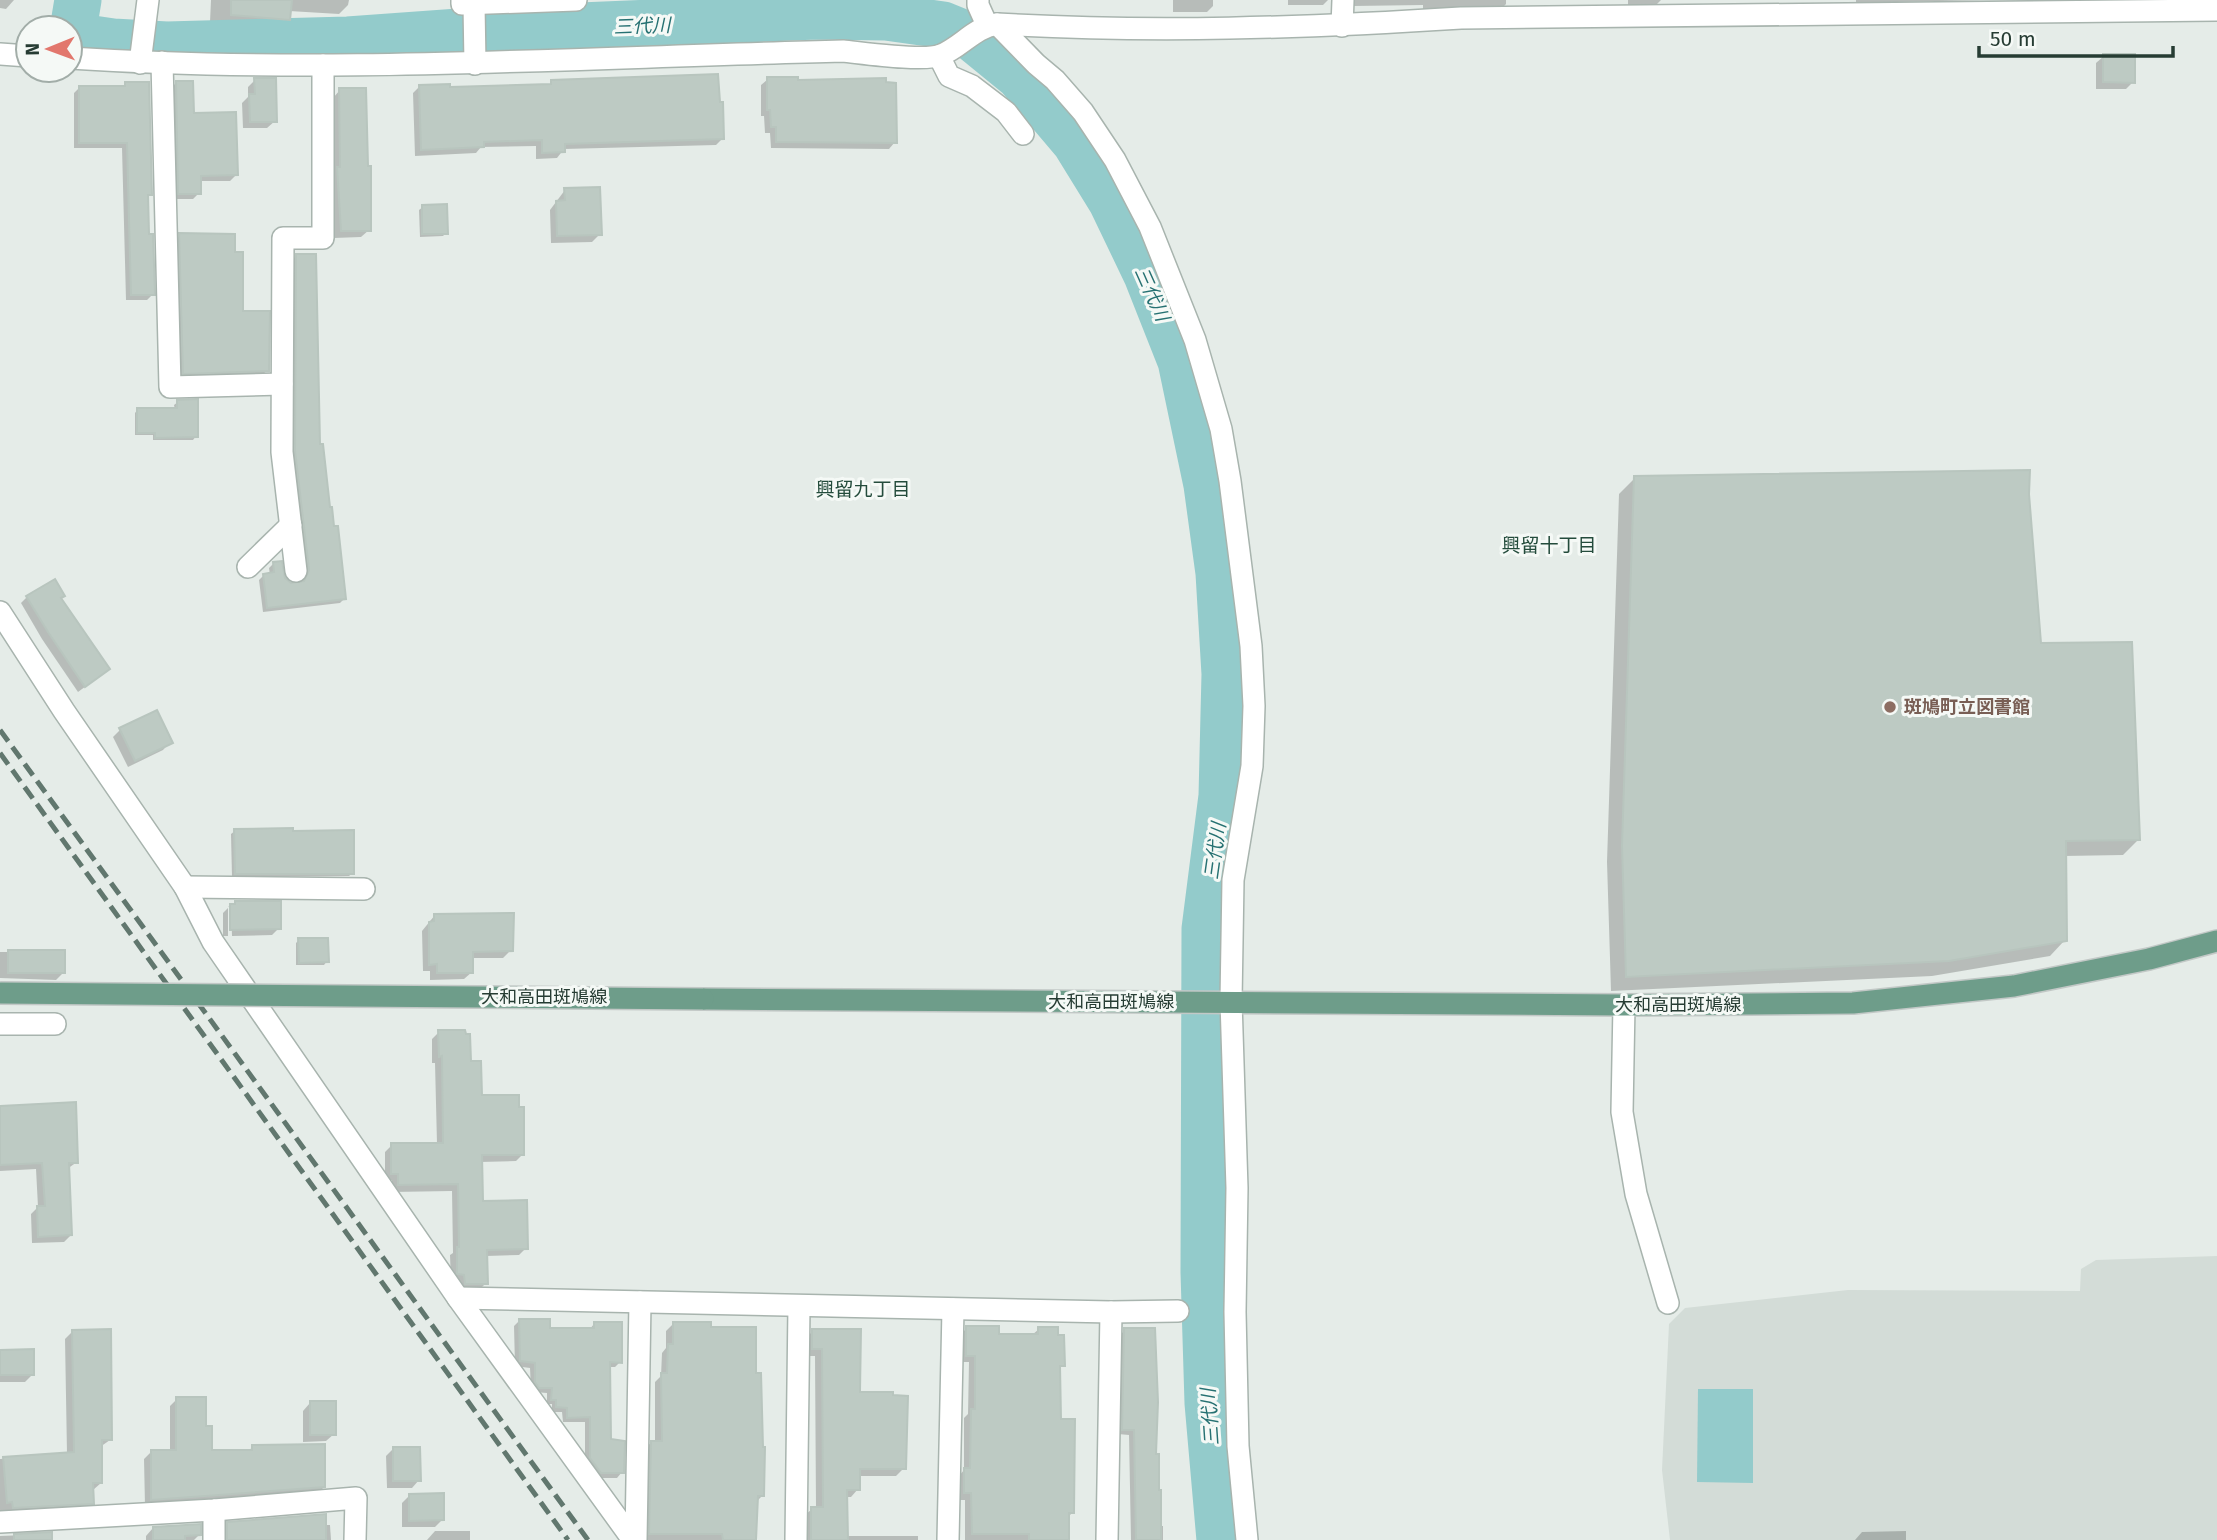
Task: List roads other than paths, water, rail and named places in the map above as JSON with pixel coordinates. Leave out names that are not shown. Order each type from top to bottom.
[{"type":"main road","name":"大和高田斑鳩線","points":[[0,993],[1167,1003],[1853,1003],[2000,987],[2148,959],[2217,941]]},
{"type":"street","points":[[475,57],[470,7],[576,0]]},
{"type":"street","points":[[978,0],[978,5],[992,24],[1055,80],[1083,112],[1115,160],[1150,227],[1190,328],[1221,429],[1242,564],[1254,706],[1252,766],[1233,880],[1231,1002],[1237,1188],[1235,1312],[1238,1446],[1247,1540]]},
{"type":"street","points":[[1342,26],[1343,0]]},
{"type":"street","points":[[84,58],[323,65],[475,57],[830,51],[903,57],[939,56],[992,24],[1093,29],[1342,26],[1460,9],[2149,5],[2217,10]]},
{"type":"street","points":[[140,59],[147,10]]},
{"type":"street","points":[[939,56],[949,76],[972,86],[1006,112],[1023,134]]},
{"type":"street","points":[[162,62],[170,387],[282,384]]},
{"type":"street","points":[[296,571],[282,452],[282,238],[323,238],[323,65]]},
{"type":"street","points":[[248,567],[290,525]]},
{"type":"street","points":[[0,612],[64,711],[186,887],[214,942],[458,1298],[635,1540]]},
{"type":"street","points":[[186,887],[365,889]]},
{"type":"street","points":[[1624,1005],[1622,1112],[1636,1194],[1668,1303]]},
{"type":"street","points":[[0,1024],[55,1024]]},
{"type":"street","points":[[458,1298],[1111,1312],[1178,1311]]},
{"type":"street","points":[[635,1540],[640,1302]]},
{"type":"street","points":[[796,1540],[799,1306]]},
{"type":"street","points":[[948,1540],[953,1309]]},
{"type":"street","points":[[1107,1540],[1111,1312]]},
{"type":"street","points":[[0,1522],[77,1530],[214,1510],[356,1498],[355,1540]]},
{"type":"street","points":[[214,1510],[214,1540]]},
{"type":"water","points":[[1698,1389],[1753,1389],[1753,1483],[1697,1482]]},
{"type":"waterway","name":"三代川","points":[[78,0],[72,36],[113,42],[167,45],[348,40],[487,30],[816,16],[886,17],[943,25],[970,36],[1019,76],[1075,142],[1112,202],[1147,275],[1181,361],[1207,485],[1219,573],[1225,674],[1222,796],[1205,929],[1204,1272],[1208,1403],[1220,1540]]},
{"type":"railway","points":[[0,730],[588,1540]]},
{"type":"railway","points":[[0,753],[568,1540]]},
{"type":"place","name":"斑鳩町立図書館","points":[[1890,707]]},
{"type":"district","name":"興留九丁目","points":[[863,489]]},
{"type":"district","name":"興留十丁目","points":[[1549,545]]}]
